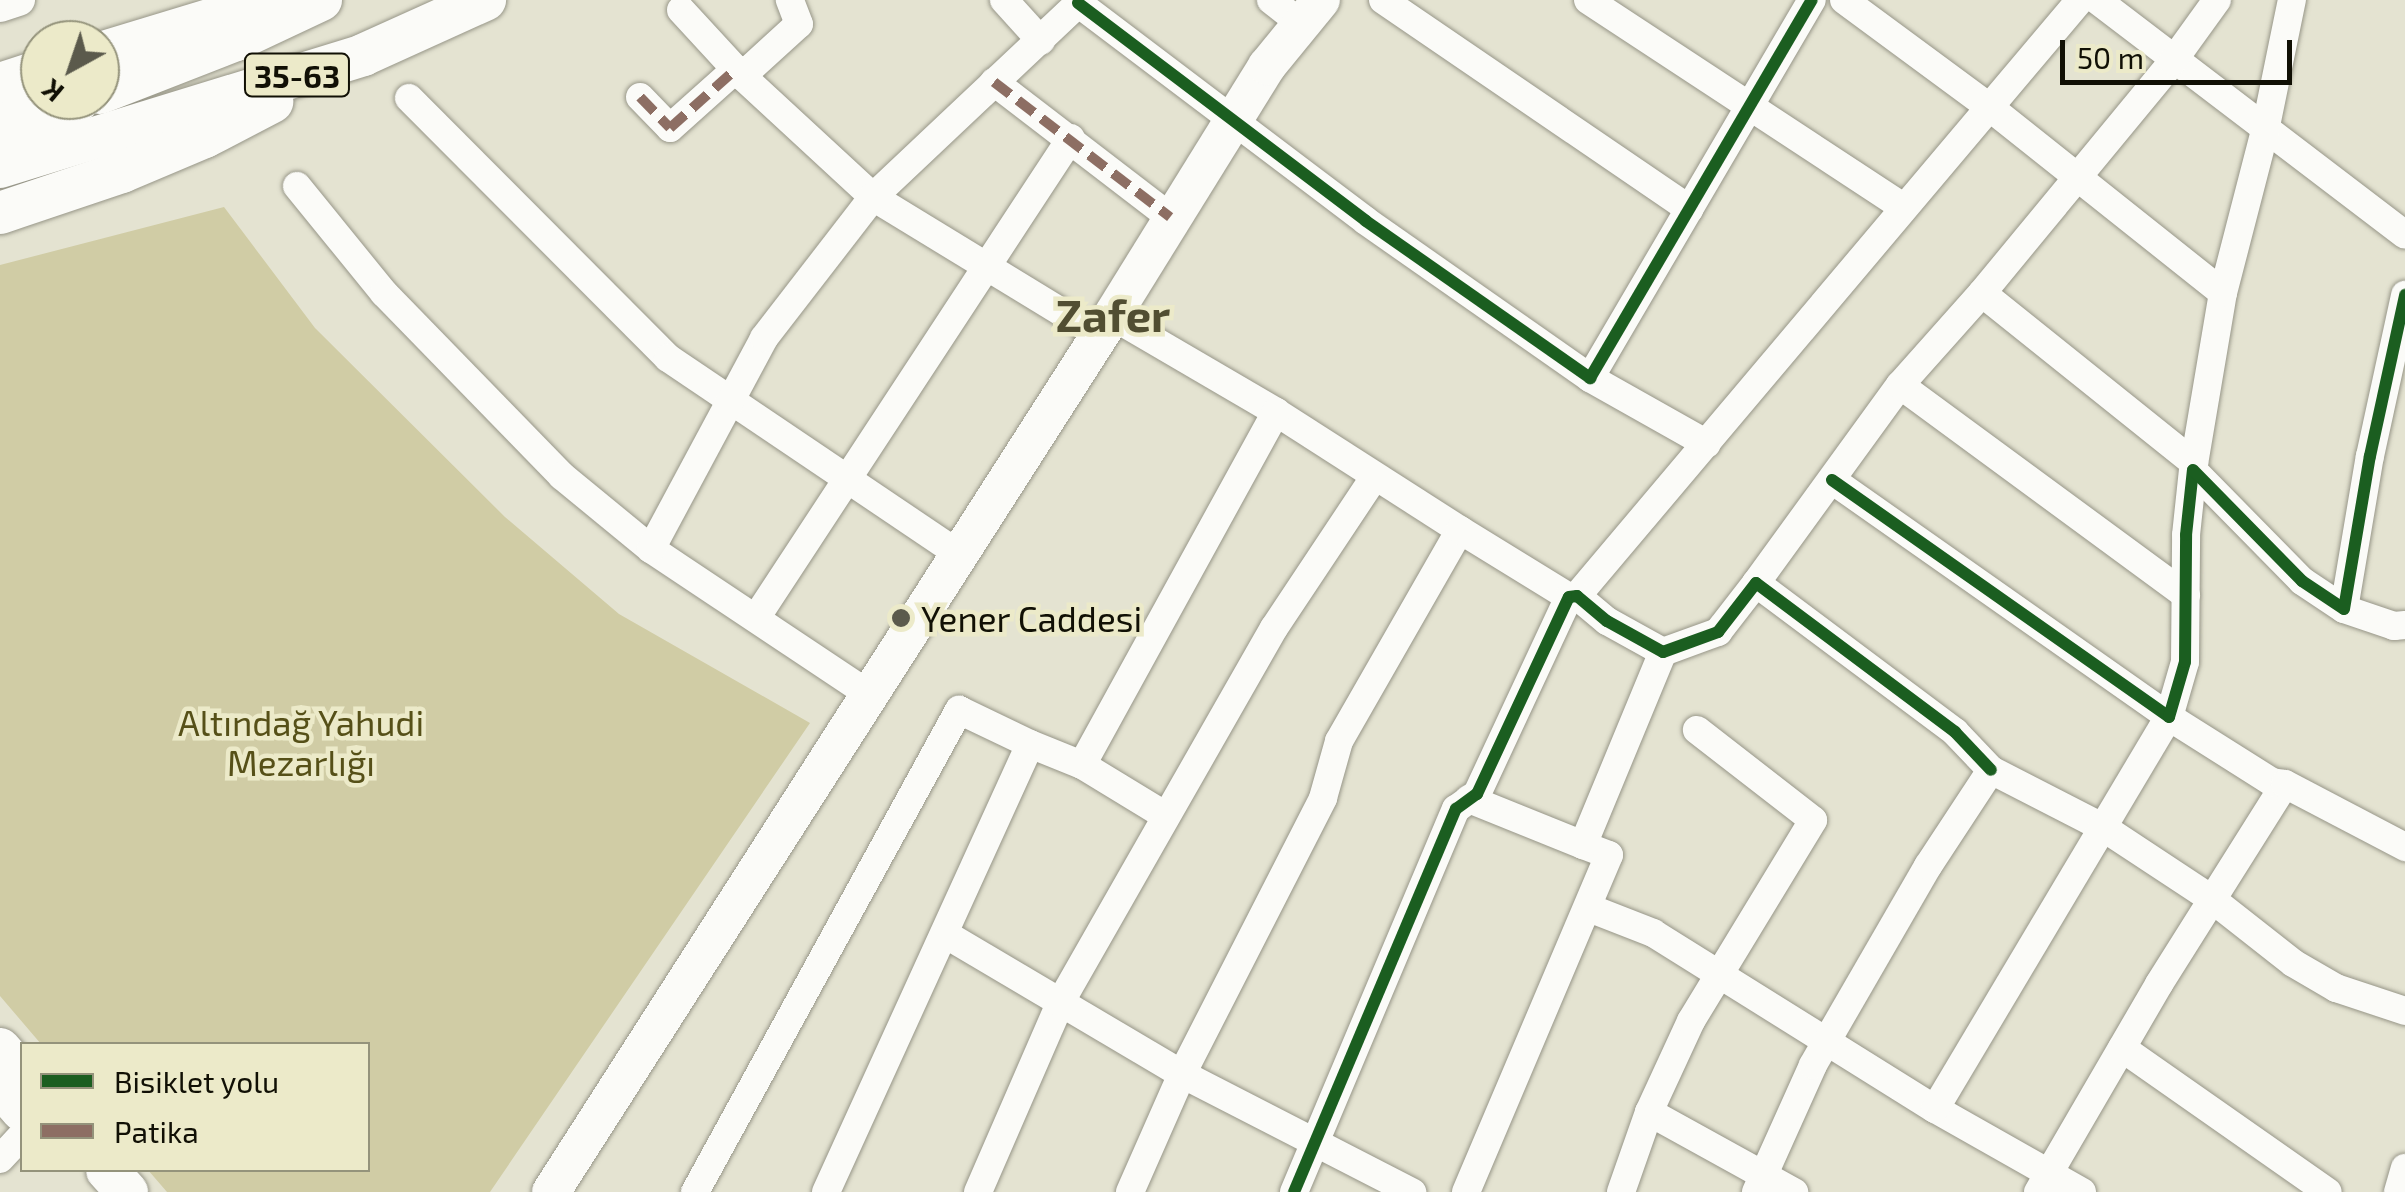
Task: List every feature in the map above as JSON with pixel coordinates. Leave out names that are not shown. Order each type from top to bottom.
[{"type":"main road","points":[[120,47],[275,0]]},
{"type":"main road","name":"35-63","points":[[120,96],[320,0]]},
{"type":"main road","name":"35-63","points":[[120,104],[363,55],[485,0]]},
{"type":"main road","points":[[551,1192],[960,555],[1267,66],[1311,12]]},
{"type":"main road","points":[[0,213],[122,172],[205,138],[363,55]]},
{"type":"main road","points":[[0,126],[33,120]]},
{"type":"main road","points":[[0,167],[76,120]]},
{"type":"main road","points":[[0,1049],[20,1072]]},
{"type":"main road","points":[[0,1085],[20,1108]]},
{"type":"main road","points":[[76,1172],[93,1192]]},
{"type":"main road","points":[[110,1172],[128,1192]]},
{"type":"street","points":[[0,6],[18,0]]},
{"type":"street","points":[[640,97],[670,128],[799,24],[790,0]]},
{"type":"street","points":[[1004,0],[1041,41]]},
{"type":"street","points":[[1270,0],[1311,12]]},
{"type":"street","points":[[1383,0],[1689,209]]},
{"type":"street","points":[[1588,0],[1902,206]]},
{"type":"street","points":[[1590,378],[1812,0]]},
{"type":"street","points":[[1844,0],[1988,106],[2223,292]]},
{"type":"street","points":[[1294,1192],[1456,810],[1477,794],[1573,597],[1707,444],[1902,206],[2080,0]]},
{"type":"street","points":[[2097,0],[2405,235]]},
{"type":"street","points":[[1584,845],[1663,652],[1718,632],[1900,385],[1982,293],[2173,61],[2217,0]]},
{"type":"street","points":[[1935,1109],[2169,717],[2185,662],[2193,467],[2223,292],[2265,131],[2292,0]]},
{"type":"street","points":[[651,549],[764,338],[873,197],[1080,2],[1366,222],[1590,378],[1707,444]]},
{"type":"street","points":[[681,10],[739,72],[873,197],[987,264],[1276,412],[1460,530],[1663,652]]},
{"type":"street","points":[[994,82],[1170,218]]},
{"type":"street","points":[[409,98],[596,290],[668,358],[960,555]]},
{"type":"street","points":[[756,618],[1071,138]]},
{"type":"street","points":[[296,186],[384,293],[562,476],[651,549],[870,695]]},
{"type":"street","points":[[1982,293],[2193,467],[2302,581],[2344,609],[2394,626],[2405,625]]},
{"type":"street","points":[[2344,609],[2370,456],[2405,295]]},
{"type":"street","points":[[1900,385],[2186,595]]},
{"type":"street","points":[[1082,764],[1276,412]]},
{"type":"street","points":[[978,1192],[1060,1002],[1318,557],[1375,476]]},
{"type":"street","points":[[1832,480],[2169,717],[2272,782],[2285,784],[2405,847]]},
{"type":"street","points":[[1130,1192],[1182,1074],[1323,798],[1339,741],[1460,530]]},
{"type":"street","points":[[1756,584],[1954,732],[1991,770],[2104,828],[2213,900],[2292,963],[2336,988],[2405,1011]]},
{"type":"street","points":[[695,1192],[959,710],[1082,764],[1166,816]]},
{"type":"street","points":[[1621,1192],[1649,1112],[1715,974],[1813,820],[1697,730]]},
{"type":"street","points":[[826,1192],[1030,744]]},
{"type":"street","points":[[1760,1184],[1827,1042],[1928,866],[1991,770]]},
{"type":"street","points":[[2044,1182],[2285,784]]},
{"type":"street","points":[[1466,1192],[1609,856],[1470,799]]},
{"type":"street","points":[[1589,908],[1653,933],[1935,1109],[2044,1182],[2082,1192]]},
{"type":"street","points":[[944,934],[1182,1074],[1412,1192]]},
{"type":"street","points":[[2122,1048],[2328,1192]]},
{"type":"street","points":[[1649,1112],[1760,1184],[1794,1192]]},
{"type":"street","points":[[0,1159],[20,1137]]},
{"type":"street","points":[[2398,1192],[2405,1168]]},
{"type":"green space","name":"Altındağ Yahudi Mezarlığı","points":[[224,207],[315,328],[505,517],[619,614],[810,723],[490,1192],[167,1192],[150,1172],[370,1172],[370,1042],[39,1042],[0,996],[0,265]]},
{"type":"marked path","points":[[640,97],[670,128],[736,69]]},
{"type":"marked path","points":[[994,82],[1170,217]]},
{"type":"cycle path","points":[[1078,3],[1366,221],[1590,378],[1812,0]]},
{"type":"cycle path","points":[[1832,480],[2169,717],[2185,662],[2186,535],[2193,470],[2302,581],[2344,609],[2370,456],[2405,295]]},
{"type":"cycle path","points":[[1294,1192],[1456,809],[1477,794],[1569,597],[1577,596],[1607,621],[1663,652],[1718,632],[1756,583],[1955,732],[1991,770]]},
{"type":"place","name":"Yener Caddesi","points":[[901,618]]},
{"type":"district","name":"Zafer","points":[[1113,315]]}]
